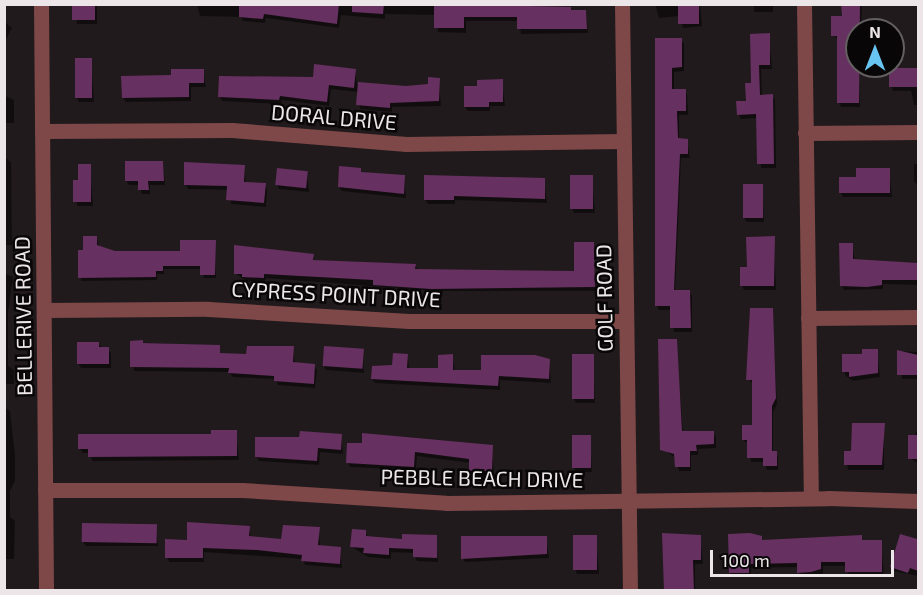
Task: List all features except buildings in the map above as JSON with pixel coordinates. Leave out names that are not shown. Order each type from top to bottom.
[{"type":"street","name":"BELLERIVE ROAD","points":[[40,4],[45,310],[46,591]]},
{"type":"street","name":"GOLF ROAD","points":[[622,4],[630,591]]},
{"type":"street","points":[[804,4],[811,498]]},
{"type":"street","name":"DORAL DRIVE","points":[[42,131],[232,130],[406,144],[623,141]]},
{"type":"street","points":[[805,133],[918,132]]},
{"type":"street","name":"CYPRESS POINT DRIVE","points":[[45,310],[208,309],[409,321],[626,321]]},
{"type":"street","points":[[808,318],[918,317]]},
{"type":"street","name":"PEBBLE BEACH DRIVE","points":[[45,490],[242,490],[446,503],[811,498],[918,501]]}]
